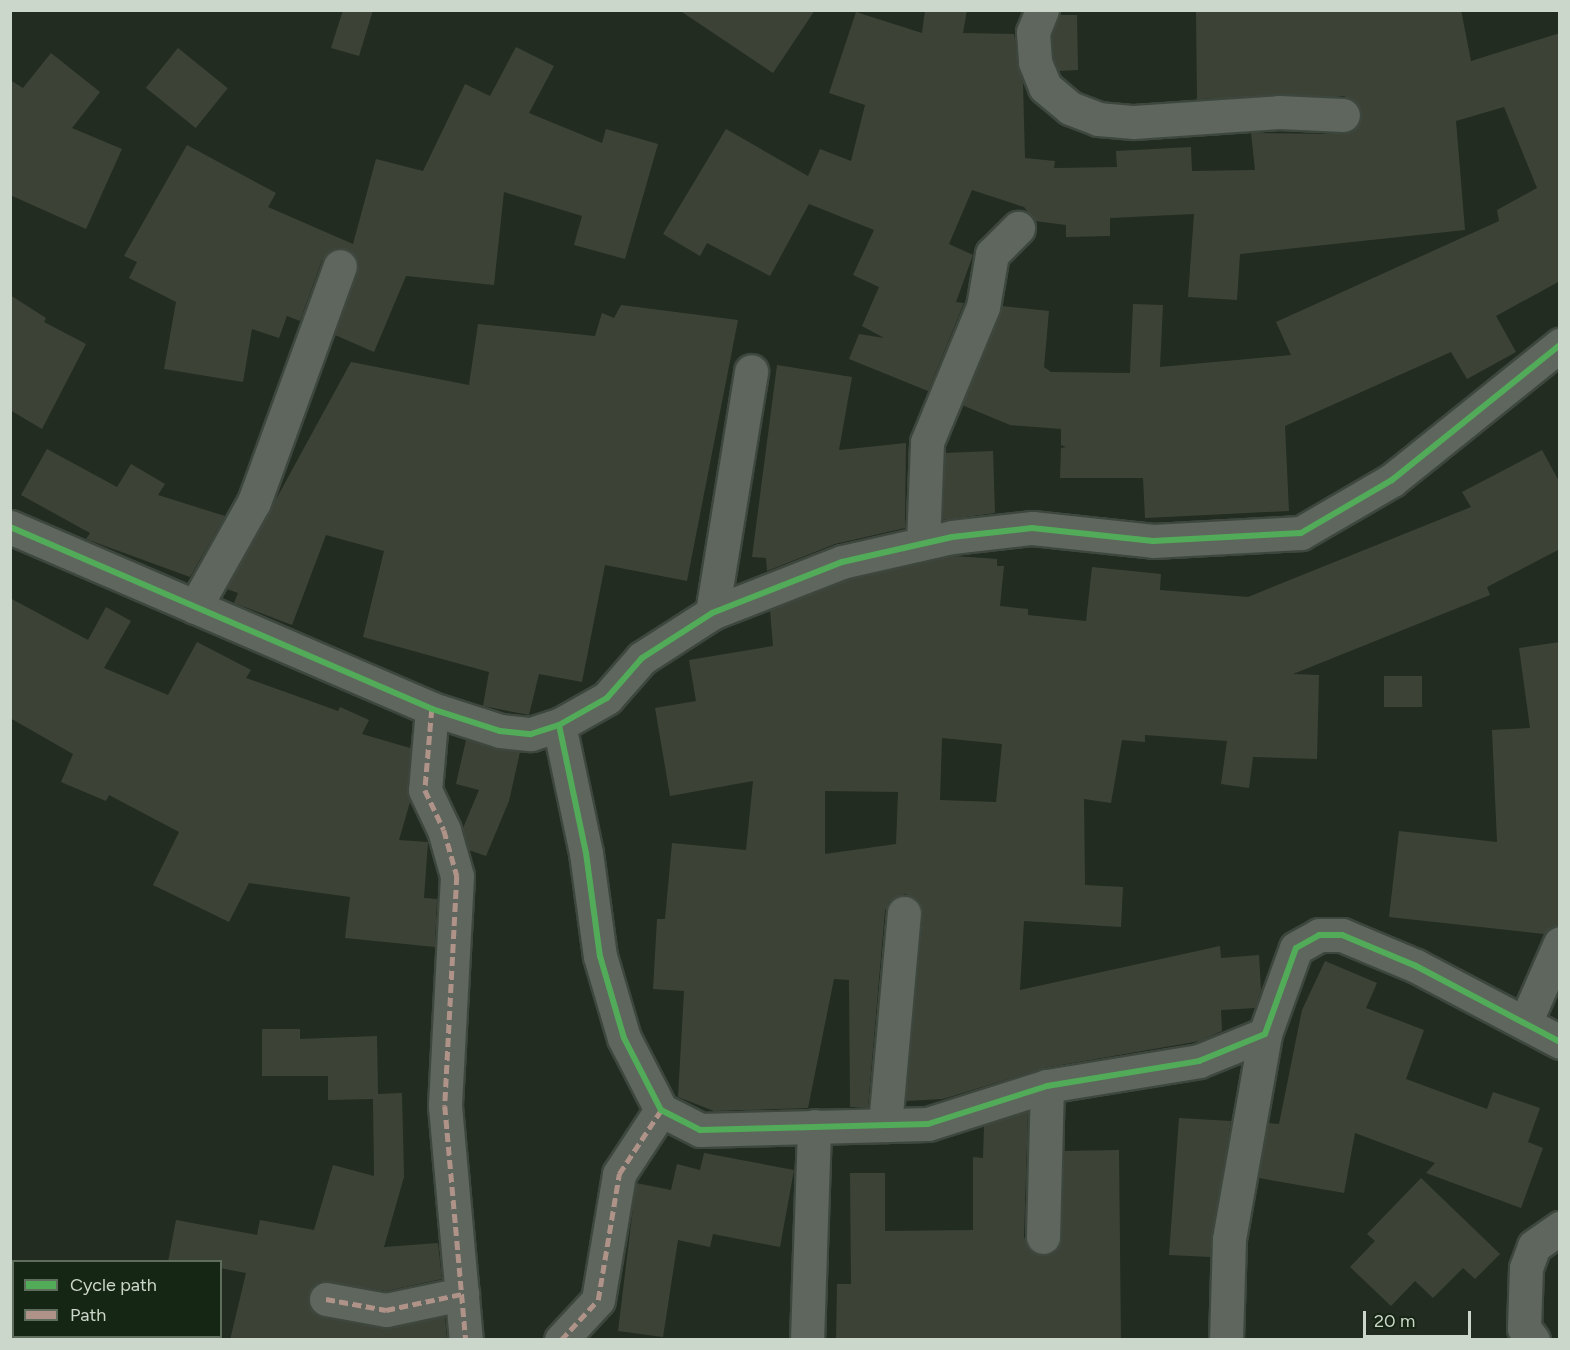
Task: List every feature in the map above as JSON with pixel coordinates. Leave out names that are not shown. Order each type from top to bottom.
[{"type":"street","points":[[1042,10],[1032,32],[1035,62],[1046,87],[1070,108],[1098,119],[1134,122],[1279,112],[1343,115]]},
{"type":"street","points":[[923,543],[927,442],[983,307],[992,254],[1018,228]]},
{"type":"street","points":[[195,607],[254,502],[340,266]]},
{"type":"street","points":[[10,526],[432,709],[500,731],[531,734],[559,725],[607,698],[642,658],[712,613],[843,562],[923,543],[1032,528],[1153,541],[1301,533],[1392,480],[1558,352]]},
{"type":"street","points":[[712,613],[751,371]]},
{"type":"street","points":[[432,709],[425,790],[444,830],[457,876],[445,1107],[466,1340]]},
{"type":"street","points":[[559,725],[586,853],[600,956],[624,1038],[661,1110],[700,1130],[928,1124],[1047,1086],[1199,1061],[1265,1034]]},
{"type":"street","points":[[885,1125],[904,913]]},
{"type":"street","points":[[1226,1340],[1229,1239],[1265,1034],[1296,948],[1319,935],[1342,935],[1416,966],[1560,1041]]},
{"type":"street","points":[[1525,1023],[1560,943]]},
{"type":"street","points":[[1043,1237],[1047,1086]]},
{"type":"street","points":[[561,1340],[598,1300],[619,1174],[661,1110]]},
{"type":"street","points":[[807,1340],[814,1126]]},
{"type":"street","points":[[1533,1340],[1524,1329],[1526,1268],[1534,1246],[1560,1228]]},
{"type":"street","points":[[326,1299],[386,1310],[462,1294]]},
{"type":"building","points":[[343,10],[373,10],[359,56],[331,48]]},
{"type":"building","points":[[679,10],[815,10],[773,73]]},
{"type":"building","points":[[925,10],[967,10],[963,33],[1014,34],[1023,83],[1025,158],[1055,161],[1054,168],[1117,167],[1116,151],[1191,147],[1192,171],[1255,170],[1251,133],[1342,134],[1358,126],[1360,107],[1344,96],[1197,99],[1196,10],[1461,10],[1471,61],[1560,33],[1560,281],[1496,316],[1516,352],[1467,379],[1451,352],[1285,426],[1289,511],[1145,518],[1143,478],[1060,478],[1061,448],[1066,447],[1061,445],[1061,429],[1010,425],[962,405],[1002,306],[1049,311],[1044,367],[1051,372],[1130,373],[1133,304],[1163,305],[1160,367],[1291,355],[1276,322],[1499,221],[1497,210],[1537,188],[1504,107],[1456,121],[1465,230],[1240,254],[1237,300],[1188,297],[1194,214],[1110,218],[1110,236],[1066,237],[1066,225],[1035,221],[1024,207],[972,190],[949,244],[973,255],[956,302],[964,303],[928,391],[849,359],[859,334],[884,338],[862,326],[879,287],[853,275],[874,230],[809,204],[770,276],[707,243],[700,256],[663,234],[726,129],[808,176],[820,149],[851,161],[865,105],[829,93],[856,12],[922,33]]},
{"type":"building","points":[[1060,15],[1077,15],[1078,70],[1059,71],[1054,58],[1052,35]]},
{"type":"building","points":[[516,47],[554,66],[529,113],[602,143],[606,129],[658,144],[625,259],[574,245],[582,216],[504,192],[494,285],[406,276],[374,352],[335,335],[358,263],[354,254],[337,248],[322,260],[300,321],[287,316],[279,338],[252,329],[243,382],[164,369],[176,302],[129,278],[137,262],[124,256],[187,145],[276,193],[268,207],[353,244],[376,159],[423,171],[465,84],[490,96]]},
{"type":"building","points":[[178,48],[228,88],[196,128],[146,88]]},
{"type":"building","points":[[51,53],[100,92],[72,128],[122,149],[86,229],[10,195],[10,80],[23,88]]},
{"type":"building","points":[[10,295],[46,318],[44,322],[86,344],[42,429],[10,410]]},
{"type":"building","points":[[621,305],[738,320],[687,581],[605,565],[582,682],[539,674],[529,715],[483,706],[489,672],[363,637],[384,551],[326,535],[292,625],[234,603],[238,593],[227,589],[351,362],[469,385],[478,324],[595,336],[602,313],[614,318]]},
{"type":"building","points":[[777,365],[852,377],[839,450],[906,443],[905,528],[835,544],[767,571],[766,558],[752,557]]},
{"type":"building","points":[[47,449],[117,487],[131,464],[165,484],[158,495],[225,516],[190,577],[86,539],[90,533],[21,495]]},
{"type":"building","points":[[1542,450],[1560,483],[1560,549],[1487,587],[1490,595],[1293,674],[1319,675],[1317,759],[1253,757],[1249,788],[1221,784],[1227,741],[1145,735],[1145,742],[1122,740],[1111,803],[1084,799],[1085,885],[1123,887],[1121,927],[1024,921],[1020,990],[1220,946],[1221,958],[1259,955],[1261,990],[1255,1008],[1221,1010],[1222,1031],[1200,1041],[1044,1068],[943,1099],[906,1101],[923,915],[915,898],[905,894],[889,902],[885,911],[868,1107],[850,1107],[849,980],[834,979],[808,1108],[714,1111],[678,1097],[684,991],[653,989],[657,919],[665,919],[672,843],[746,850],[753,781],[670,796],[655,708],[696,701],[689,660],[773,646],[770,610],[848,580],[955,556],[997,559],[997,566],[1004,566],[1000,606],[1028,609],[1028,615],[1086,621],[1092,567],[1161,574],[1160,590],[1248,597],[1471,507],[1462,492]],"holes":[[[942,738],[1002,744],[996,802],[940,800]],[[825,791],[898,792],[896,844],[825,854]]]},
{"type":"building","points":[[993,451],[995,513],[943,520],[945,453]]},
{"type":"building","points":[[10,598],[88,640],[106,607],[131,621],[104,668],[168,695],[197,642],[251,670],[246,678],[338,711],[340,707],[369,720],[362,734],[410,748],[410,802],[399,840],[428,842],[424,898],[437,899],[435,947],[345,938],[350,897],[249,883],[229,922],[153,885],[179,832],[109,795],[106,801],[61,782],[73,754],[10,718]]},
{"type":"building","points":[[1560,642],[1560,925],[1544,934],[1389,917],[1399,831],[1497,842],[1492,730],[1530,728],[1519,648]]},
{"type":"building","points":[[1384,676],[1422,676],[1422,707],[1384,707]]},
{"type":"building","points":[[466,740],[520,752],[509,801],[486,856],[469,850],[463,828],[479,790],[456,784]]},
{"type":"building","points":[[1325,961],[1377,983],[1366,1008],[1424,1030],[1406,1079],[1487,1109],[1493,1092],[1540,1108],[1528,1142],[1543,1148],[1521,1208],[1426,1173],[1435,1163],[1355,1133],[1344,1193],[1259,1178],[1268,1123],[1279,1124],[1302,1010]]},
{"type":"building","points":[[262,1029],[300,1029],[300,1039],[377,1036],[378,1094],[402,1093],[404,1177],[384,1247],[438,1243],[442,1279],[386,1291],[320,1281],[308,1295],[309,1306],[323,1317],[383,1328],[445,1317],[447,1340],[230,1340],[246,1273],[222,1268],[222,1260],[168,1260],[176,1220],[257,1235],[260,1220],[314,1230],[333,1165],[374,1176],[373,1099],[328,1100],[328,1076],[262,1076]]},
{"type":"building","points":[[1028,1112],[1024,1237],[1034,1253],[1051,1254],[1062,1238],[1064,1151],[1119,1150],[1121,1340],[836,1340],[837,1284],[851,1284],[850,1173],[885,1173],[885,1231],[973,1230],[973,1157],[983,1158],[984,1126]]},
{"type":"building","points":[[1179,1118],[1231,1121],[1210,1257],[1169,1255]]},
{"type":"building","points":[[704,1153],[794,1170],[780,1247],[713,1234],[710,1247],[678,1240],[663,1337],[618,1331],[636,1183],[671,1190],[677,1164],[700,1170]]},
{"type":"building","points":[[1421,1178],[1500,1254],[1475,1279],[1463,1268],[1433,1298],[1415,1281],[1391,1306],[1350,1267],[1375,1241],[1367,1234]]},
{"type":"marked path","points":[[432,709],[425,790],[444,830],[457,876],[445,1106],[466,1340]]},
{"type":"marked path","points":[[561,1340],[598,1300],[619,1174],[661,1110]]},
{"type":"marked path","points":[[326,1299],[386,1310],[462,1294]]},
{"type":"cycle path","points":[[10,527],[432,709],[500,731],[531,734],[559,725],[607,698],[642,658],[712,613],[842,562],[952,537],[1032,528],[1153,541],[1301,533],[1392,480],[1560,345]]},
{"type":"cycle path","points":[[559,725],[586,853],[600,956],[624,1038],[661,1110],[700,1130],[928,1124],[1047,1086],[1199,1061],[1265,1034],[1296,948],[1319,935],[1342,935],[1416,966],[1560,1042]]}]
